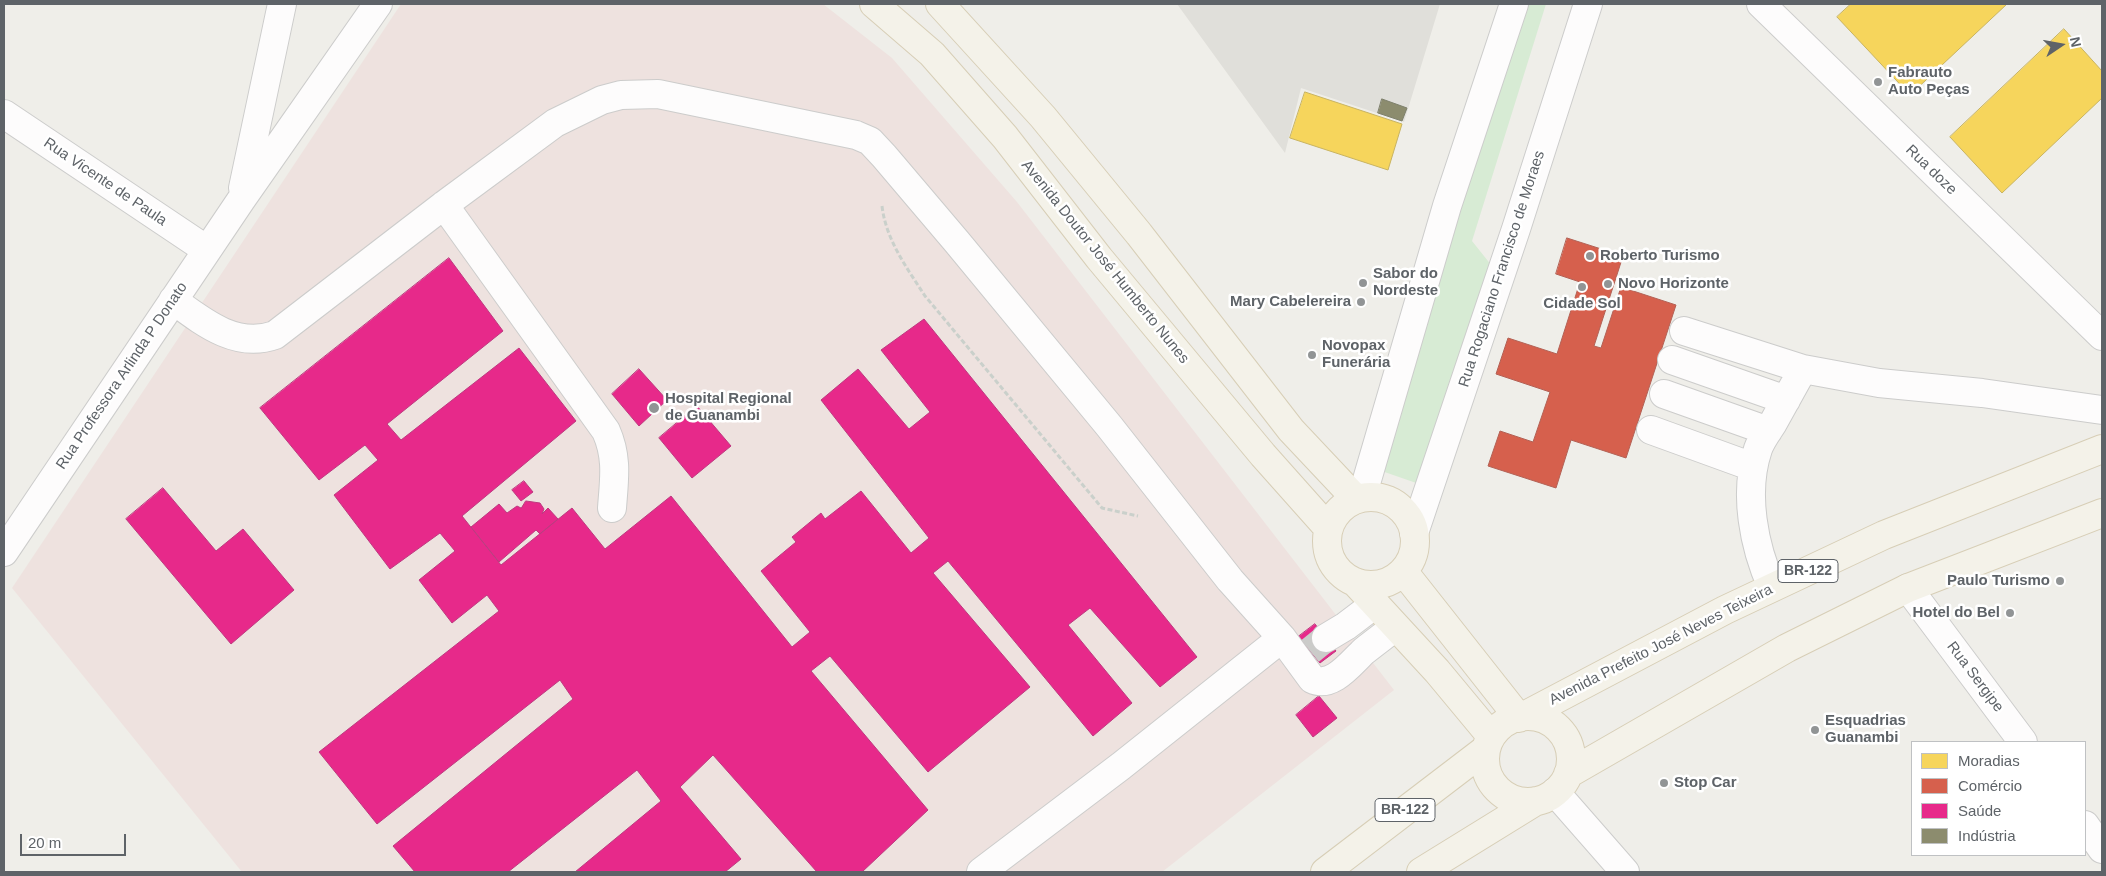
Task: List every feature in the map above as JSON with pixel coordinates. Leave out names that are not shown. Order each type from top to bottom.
[{"type":"main road","name":"Avenida Doutor José Humberto Nunes","points":[[874,4],[932,54],[992,123],[1099,258],[1263,455],[1328,528]]},
{"type":"main road","points":[[943,5],[1043,117],[1138,234],[1291,430],[1359,498]]},
{"type":"main road","name":"Avenida Prefeito José Neves Teixeira","points":[[1522,717],[1772,588],[1884,535],[2102,449]]},
{"type":"main road","points":[[1376,497],[1389,501],[1401,508],[1409,520],[1414,533],[1413,553],[1403,571],[1390,581],[1367,585],[1355,582],[1344,576],[1335,566],[1329,554],[1328,528],[1335,514],[1345,505],[1359,498],[1376,497]]},
{"type":"main road","points":[[1421,872],[1553,789],[1787,648],[1908,588],[2102,513]]},
{"type":"main road","points":[[1355,582],[1437,672],[1489,742],[1487,770],[1495,787],[1504,795],[1515,800],[1553,789],[1570,766],[1568,747],[1559,730],[1539,718],[1522,717],[1403,571]]},
{"type":"main road","name":"BR-122","points":[[1325,872],[1489,742],[1500,726],[1510,720],[1522,717]]},
{"type":"street","name":"Rua Professora Arlinda P Donato","points":[[241,200],[282,4]]},
{"type":"street","name":"Rua Professora Arlinda P Donato","points":[[4,552],[241,200],[378,4]]},
{"type":"street","points":[[1359,498],[1447,206],[1514,4]]},
{"type":"street","name":"Rua Rogaciano Francisco de Moraes","points":[[1414,533],[1516,229],[1588,4]]},
{"type":"street","name":"Rua doze","points":[[1761,4],[2102,336]]},
{"type":"street","points":[[173,300],[221,331],[238,338],[265,339],[275,334],[555,123],[602,100],[621,95],[658,94],[856,135],[870,141],[884,156],[1103,419],[1230,580],[1282,638],[1311,650]]},
{"type":"street","name":"Rua Vicente de Paula","points":[[4,114],[207,250]]},
{"type":"street","points":[[444,205],[606,431],[613,447],[615,467],[612,508]]},
{"type":"street","points":[[1684,331],[1803,369],[1879,383],[1982,393],[2102,410]]},
{"type":"street","points":[[1672,360],[1786,400]]},
{"type":"street","points":[[1772,588],[1762,565],[1753,528],[1751,502],[1753,467],[1758,448],[1803,369]]},
{"type":"street","points":[[1664,394],[1768,431]]},
{"type":"street","points":[[1651,430],[1753,467]]},
{"type":"street","name":"Rua Sergipe","points":[[1908,588],[2022,741]]},
{"type":"street","points":[[1311,650],[1375,604]]},
{"type":"street","points":[[1311,650],[1312,679],[1324,681],[1340,675],[1365,650],[1395,627]]},
{"type":"street","points":[[981,872],[1121,766],[1282,638]]},
{"type":"street","points":[[1553,789],[1625,872]]},
{"type":"street","points":[[2086,826],[2102,849]]},
{"type":"path","points":[[884,156],[880,189],[884,223],[901,258],[932,304],[1102,508],[1128,515],[1183,520]]},
{"type":"shaded area","name":"Hospital Regional de Guanambi","points":[[401,4],[823,4],[892,58],[1017,202],[1394,690],[1162,872],[242,872],[12,588]]},
{"type":"shaded area","points":[[1177,4],[1440,4],[1404,122],[1301,88],[1285,153]]},
{"type":"green space","points":[[1522,4],[1546,4],[1472,241],[1492,266],[1422,485],[1373,468]]},
{"type":"building: Moradias","points":[[1851,4],[2007,4],[1910,95],[1837,17]]},
{"type":"building: Moradias","points":[[2064,29],[2102,71],[2102,98],[2002,193],[1950,137]]},
{"type":"building: Moradias","points":[[1305,92],[1402,124],[1388,170],[1290,138]]},
{"type":"building: Comércio","points":[[1567,238],[1623,256],[1594,346],[1601,348],[1621,287],[1676,305],[1626,458],[1571,440],[1556,488],[1488,466],[1500,431],[1533,442],[1550,392],[1496,374],[1508,338],[1557,354],[1580,282],[1556,274]]},
{"type":"building: Saúde","points":[[449,258],[503,331],[387,424],[401,440],[519,348],[576,421],[462,516],[501,565],[572,508],[605,549],[671,496],[792,647],[810,632],[761,571],[796,542],[792,537],[821,513],[825,519],[861,491],[911,553],[929,538],[821,400],[858,369],[909,429],[930,412],[881,350],[924,319],[1197,657],[1160,687],[1090,608],[1068,625],[1132,703],[1093,736],[948,561],[933,573],[1030,687],[928,772],[830,656],[811,671],[928,810],[862,872],[817,872],[713,755],[680,787],[741,859],[725,872],[575,872],[661,801],[637,770],[508,872],[415,872],[393,846],[573,699],[560,680],[377,824],[319,752],[499,611],[487,595],[452,623],[419,580],[455,551],[440,533],[390,569],[334,495],[378,460],[365,445],[319,480],[260,408]]},
{"type":"building: Saúde","points":[[639,369],[667,400],[639,426],[612,394]]},
{"type":"building: Saúde","points":[[697,406],[731,446],[692,478],[659,438]]},
{"type":"building: Saúde","points":[[524,481],[533,492],[521,501],[512,490]]},
{"type":"building: Saúde","points":[[163,488],[216,551],[243,529],[294,590],[231,644],[126,519]]},
{"type":"building: Saúde","points":[[526,501],[540,503],[544,509],[542,514],[548,508],[558,519],[540,534],[536,530],[499,562],[471,527],[499,504],[507,513],[517,506],[521,508]]},
{"type":"building: Saúde","points":[[1315,624],[1336,651],[1320,663],[1298,637]]},
{"type":"building: Saúde","points":[[1319,696],[1337,718],[1313,737],[1296,715]]},
{"type":"building: Indústria","points":[[1382,99],[1407,108],[1402,121],[1378,113]]},
{"type":"tunnel","points":[[1310,651],[1326,638]]},
{"type":"place","name":"Fabrauto Auto Peças","points":[[1878,82]]},
{"type":"place","name":"Roberto Turismo","points":[[1590,256]]},
{"type":"place","name":"Sabor do Nordeste","points":[[1363,283]]},
{"type":"place","name":"Novo Horizonte","points":[[1608,284]]},
{"type":"place","name":"Cidade Sol","points":[[1582,287]]},
{"type":"place","name":"Mary Cabelereira","points":[[1361,302]]},
{"type":"place","name":"Novopax Funerária","points":[[1312,355]]},
{"type":"place","name":"Hospital Regional de Guanambi","points":[[654,408]]},
{"type":"place","name":"Paulo Turismo","points":[[2060,581]]},
{"type":"place","name":"Hotel do Bel","points":[[2010,613]]},
{"type":"place","name":"Esquadrias Guanambi","points":[[1815,730]]},
{"type":"place","name":"Stop Car","points":[[1664,783]]}]
